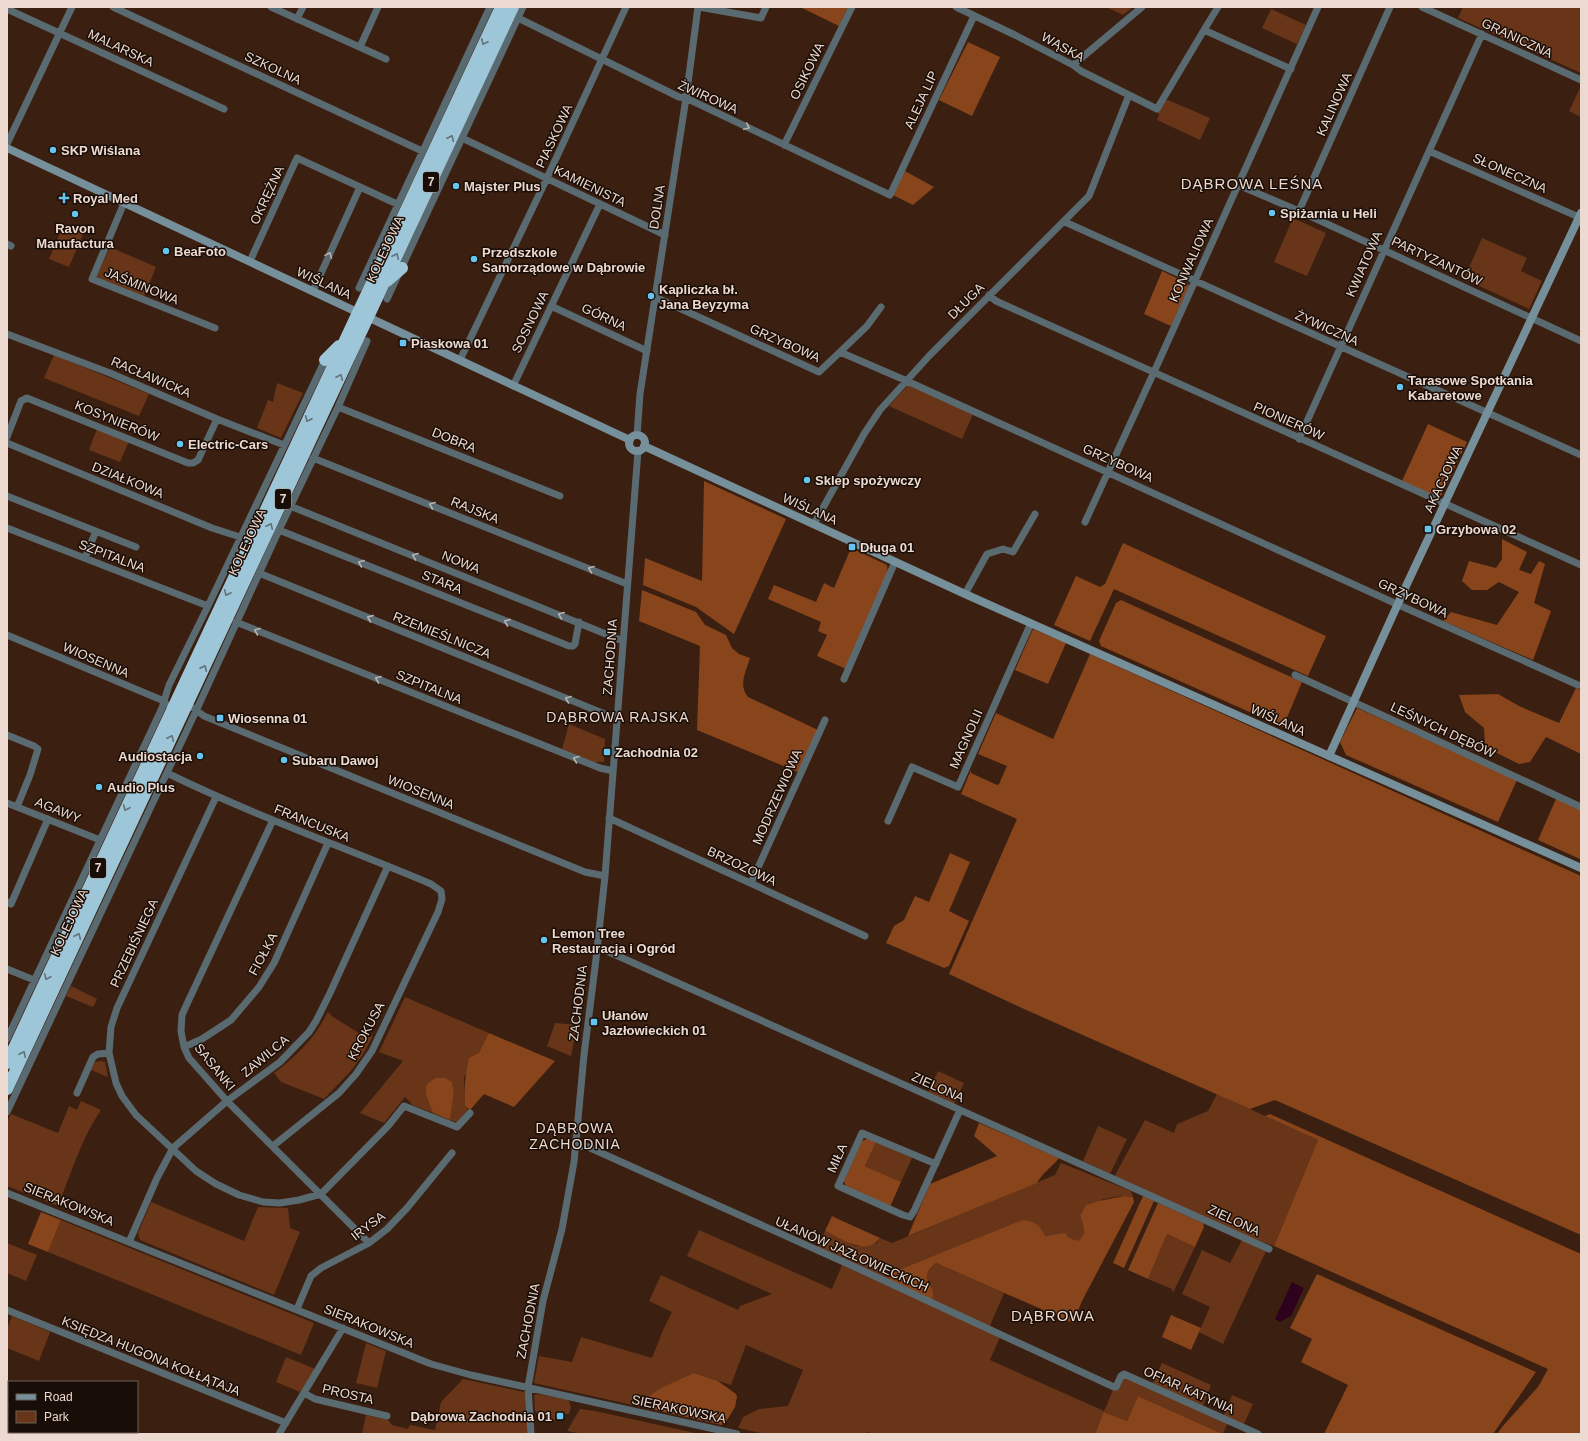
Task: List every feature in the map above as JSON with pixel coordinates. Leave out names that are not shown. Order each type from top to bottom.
[{"type":"highway","name":"KOLEJOWA","points":[[7,1089],[192,707],[363,315],[501,7]]},
{"type":"highway","name":"KOLEJOWA","points":[[7,1063],[344,343],[383,284],[513,7]]},
{"type":"highway","points":[[383,284],[402,268]]},
{"type":"highway","points":[[325,360],[344,343]]},
{"type":"main road","name":"WIŚLANA","points":[[7,148],[513,386],[633,437]]},
{"type":"main road","name":"AKACJOWA","points":[[1329,756],[1398,604],[1580,216]]},
{"type":"main road","points":[[640,436],[644,440],[641,448],[632,448],[630,446],[633,437],[640,436]]},
{"type":"main road","name":"WIŚLANA","points":[[641,448],[814,524],[965,594],[1580,866]]},
{"type":"street","points":[[7,144],[72,7]]},
{"type":"street","name":"SZKOLNA","points":[[113,7],[422,151]]},
{"type":"street","points":[[271,7],[386,59]]},
{"type":"street","points":[[297,19],[303,7]]},
{"type":"street","points":[[360,47],[378,7]]},
{"type":"street","name":"KOLEJOWA","points":[[359,288],[490,7]]},
{"type":"street","name":"KOLEJOWA","points":[[387,299],[523,7]]},
{"type":"street","name":"PIASKOWA","points":[[460,360],[547,178],[626,7]]},
{"type":"street","points":[[699,7],[761,18],[766,7]]},
{"type":"street","name":"DOLNA","points":[[633,437],[699,7]]},
{"type":"street","name":"OSIKOWA","points":[[784,145],[852,7]]},
{"type":"street","name":"WĄSKA","points":[[956,7],[1157,109],[1204,30]]},
{"type":"street","points":[[1072,65],[1142,7]]},
{"type":"street","points":[[1218,7],[1204,30],[1291,69]]},
{"type":"street","name":"KONWALIOWA","points":[[1085,522],[1109,472],[1318,7]]},
{"type":"street","name":"KALINOWA","points":[[1299,211],[1390,7]]},
{"type":"street","name":"GRANICZNA","points":[[1422,7],[1581,80]]},
{"type":"street","name":"MALARSKA","points":[[7,9],[224,109]]},
{"type":"street","name":"ALEJA LIP","points":[[890,195],[974,16]]},
{"type":"street","name":"ŻWIROWA","points":[[518,18],[679,98],[686,98],[890,195]]},
{"type":"street","name":"KWIATOWA","points":[[1299,439],[1482,34]]},
{"type":"street","name":"DŁUGA","points":[[814,524],[874,418],[928,356],[1085,202],[1091,193],[1129,95]]},
{"type":"street","name":"KAMIENISTA","points":[[462,138],[665,235]]},
{"type":"street","name":"SŁONECZNA","points":[[1430,151],[1580,216]]},
{"type":"street","name":"OKRĘŻNA","points":[[250,261],[298,158],[397,204]]},
{"type":"street","name":"PARTYZANTÓW","points":[[1238,185],[1299,211],[1581,340]]},
{"type":"street","points":[[313,291],[360,187]]},
{"type":"street","name":"JAŚMINOWA","points":[[124,203],[92,279],[215,328]]},
{"type":"street","name":"SOSNOWA","points":[[513,386],[600,204]]},
{"type":"street","name":"ŻYWICZNA","points":[[1064,222],[1581,456]]},
{"type":"street","name":"PIONIERÓW","points":[[989,295],[996,301],[1581,565]]},
{"type":"street","name":"GRZYBOWA","points":[[655,297],[819,372],[840,352],[1109,472],[1578,685]]},
{"type":"street","name":"GÓRNA","points":[[551,306],[647,350]]},
{"type":"street","points":[[840,352],[867,326],[881,307]]},
{"type":"street","name":"RACŁAWICKA","points":[[7,334],[110,373],[284,446]]},
{"type":"street","name":"KOLEJOWA","points":[[7,1112],[166,773],[192,707],[259,574],[290,506],[338,408],[367,341]]},
{"type":"street","name":"KOLEJOWA","points":[[7,1039],[162,708],[170,684],[325,360]]},
{"type":"street","name":"KOSYNIERÓW","points":[[7,437],[21,401],[27,398],[188,463],[193,463],[198,460],[217,419]]},
{"type":"street","name":"DOBRA","points":[[338,408],[560,496]]},
{"type":"street","name":"DZIAŁKOWA","points":[[7,443],[212,528],[240,537]]},
{"type":"street","name":"ZACHODNIA","points":[[532,1434],[528,1387],[543,1301],[562,1229],[572,1177],[584,1055],[598,947],[605,876],[627,584],[641,448]]},
{"type":"street","name":"RAJSKA","points":[[313,458],[627,584]]},
{"type":"street","points":[[7,496],[136,547]]},
{"type":"street","name":"NOWA","points":[[290,506],[623,641]]},
{"type":"street","points":[[965,594],[986,554],[1003,549],[1013,552],[1035,514]]},
{"type":"street","name":"SZPITALNA","points":[[7,528],[208,606]]},
{"type":"street","name":"STARA","points":[[279,530],[569,646],[573,646],[575,644],[578,622]]},
{"type":"street","points":[[85,558],[96,531]]},
{"type":"street","points":[[844,679],[895,562]]},
{"type":"street","name":"RZEMIEŚLNICZA","points":[[259,574],[617,719]]},
{"type":"street","name":"SZPITALNA","points":[[236,622],[600,768],[613,771]]},
{"type":"street","name":"MAGNOLII","points":[[888,821],[912,767],[958,787],[1031,623]]},
{"type":"street","name":"WIOSENNA","points":[[7,635],[164,701],[172,711]]},
{"type":"street","name":"LEŚNYCH DĘBÓW","points":[[1295,675],[1581,807]]},
{"type":"street","name":"WIOSENNA","points":[[192,707],[204,716],[585,872],[605,876]]},
{"type":"street","name":"MODRZEWIOWA","points":[[751,883],[825,720]]},
{"type":"street","points":[[7,735],[38,749],[30,775],[17,807]]},
{"type":"street","name":"FRANCUSKA","points":[[166,773],[216,797],[388,866],[436,887],[441,890],[442,899]]},
{"type":"street","name":"PRZEBIŚNIEGA","points":[[216,797],[117,1008],[111,1027],[109,1053],[116,1083],[122,1096],[136,1115],[196,1171],[216,1184],[239,1196],[263,1202],[280,1203],[321,1194]]},
{"type":"street","name":"AGAWY","points":[[7,803],[100,840]]},
{"type":"street","name":"BRZOZOWA","points":[[609,818],[866,936]]},
{"type":"street","points":[[7,902],[11,904],[48,820]]},
{"type":"street","name":"SASANKI","points":[[273,820],[186,1006],[181,1024],[182,1041],[189,1058],[227,1101],[274,1146],[369,1243]]},
{"type":"street","name":"FIOŁKA","points":[[184,1047],[202,1040],[231,1020],[259,987],[274,963],[328,843]]},
{"type":"street","name":"ZAWILCA","points":[[129,1242],[157,1178],[173,1148],[227,1101],[280,1062],[301,1042],[312,1027],[330,993],[388,866]]},
{"type":"street","name":"KROKUSA","points":[[274,1146],[339,1093],[356,1074],[372,1051],[438,912],[442,899]]},
{"type":"street","name":"ZIELONA","points":[[598,947],[1269,1249]]},
{"type":"street","points":[[7,969],[34,980]]},
{"type":"street","points":[[77,1093],[93,1057],[98,1054],[109,1053]]},
{"type":"street","points":[[321,1194],[388,1126],[404,1106],[457,1127],[470,1113]]},
{"type":"street","name":"MIŁA","points":[[936,1164],[862,1133],[838,1186],[903,1216],[910,1217],[936,1164],[960,1110]]},
{"type":"street","name":"UŁANÓW JAZŁOWIECKICH","points":[[576,1145],[588,1147],[857,1268],[1114,1387],[1116,1386]]},
{"type":"street","name":"IRYSA","points":[[297,1309],[312,1276],[321,1268],[369,1243],[387,1229],[407,1208],[452,1153]]},
{"type":"street","name":"SIERAKOWSKA","points":[[7,1193],[431,1364],[471,1375],[737,1434]]},
{"type":"street","name":"KSIĘDZA HUGONA KOŁŁĄTAJA","points":[[7,1310],[286,1423]]},
{"type":"street","name":"PROSTA","points":[[279,1434],[343,1328]]},
{"type":"street","name":"OFIAR KATYNIA","points":[[1116,1386],[1121,1376],[1124,1374],[1258,1434]]},
{"type":"street","name":"PROSTA","points":[[304,1393],[315,1399],[387,1416]]},
{"type":"green space","points":[[1106,7],[1133,7],[1123,15]]},
{"type":"green space","points":[[1463,7],[1581,7],[1581,73],[1458,18]]},
{"type":"green space","points":[[1271,9],[1306,25],[1297,44],[1262,28]]},
{"type":"green space","points":[[1581,86],[1581,117],[1569,111]]},
{"type":"green space","points":[[1168,100],[1210,118],[1200,140],[1157,120],[1159,115],[1158,112],[1164,101]]},
{"type":"green space","points":[[1293,218],[1326,233],[1307,276],[1274,262]]},
{"type":"green space","points":[[63,226],[83,234],[69,267],[49,259]]},
{"type":"green space","points":[[1482,238],[1527,258],[1521,271],[1542,281],[1529,309],[1464,279]]},
{"type":"green space","points":[[110,247],[156,267],[144,297],[99,279],[97,276]]},
{"type":"green space","points":[[54,355],[149,394],[139,416],[44,378]]},
{"type":"green space","points":[[277,383],[303,393],[281,438],[257,428],[268,400],[273,402]]},
{"type":"green space","points":[[908,385],[973,414],[962,439],[889,406]]},
{"type":"green space","points":[[97,429],[129,441],[120,462],[89,450]]},
{"type":"green space","points":[[569,724],[605,739],[604,762],[594,762],[562,749]]},
{"type":"green space","points":[[71,986],[97,999],[93,1007],[66,996]]},
{"type":"green space","points":[[405,997],[489,1033],[485,1044],[464,1077],[465,1106],[468,1109],[457,1122],[450,1120],[454,1093],[452,1082],[427,1099],[433,1113],[412,1105],[405,1097],[384,1123],[360,1113],[403,1061],[379,1052]]},
{"type":"green space","points":[[328,1012],[333,1017],[367,1038],[373,1036],[362,1056],[350,1072],[324,1099],[281,1082],[274,1073],[291,1060],[305,1046],[323,1022]]},
{"type":"green space","points":[[555,1023],[577,1025],[571,1056],[547,1046]]},
{"type":"green space","points":[[95,1062],[105,1062],[108,1077],[91,1070]]},
{"type":"green space","points":[[938,1071],[964,1083],[954,1104],[928,1092]]},
{"type":"green space","points":[[1217,1094],[1318,1140],[1274,1246],[1246,1236],[1114,1177],[1145,1120],[1174,1133],[1177,1124],[1208,1111]]},
{"type":"green space","points":[[81,1101],[101,1110],[82,1145],[58,1206],[7,1186],[7,1122],[11,1114],[58,1133],[69,1106],[77,1110]]},
{"type":"green space","points":[[1098,1126],[1127,1139],[1110,1174],[1083,1161]]},
{"type":"green space","points":[[876,1142],[912,1158],[901,1182],[865,1166]]},
{"type":"green space","points":[[1061,1163],[1131,1191],[1133,1197],[1127,1196],[1103,1199],[1086,1205],[1080,1215],[1084,1233],[1078,1242],[1062,1236],[1045,1236],[1022,1220],[891,1273],[889,1280],[817,1248],[825,1231],[856,1246],[877,1243],[880,1238],[892,1243],[1055,1175]]},
{"type":"green space","points":[[151,1202],[244,1241],[258,1207],[288,1208],[290,1228],[300,1232],[274,1295],[140,1240],[138,1233]]},
{"type":"green space","points":[[61,1220],[314,1323],[301,1355],[48,1252]]},
{"type":"green space","points":[[699,1230],[832,1289],[842,1265],[1000,1337],[990,1360],[1104,1411],[1118,1382],[1125,1376],[1228,1422],[1223,1434],[1138,1396],[1127,1421],[1105,1412],[1095,1434],[872,1434],[867,1432],[866,1434],[765,1434],[738,1428],[743,1417],[759,1409],[788,1406],[803,1370],[746,1345],[731,1385],[694,1373],[640,1402],[637,1406],[534,1383],[539,1356],[572,1362],[581,1337],[652,1358],[672,1312],[649,1301],[661,1275],[738,1310],[740,1306],[772,1294],[687,1256]]},
{"type":"green space","points":[[1167,1234],[1195,1247],[1173,1293],[1172,1289],[1148,1279]]},
{"type":"green space","points":[[1242,1240],[1266,1251],[1223,1344],[1199,1332],[1210,1307],[1182,1294],[1202,1250],[1230,1263]]},
{"type":"green space","points":[[7,1243],[37,1255],[26,1281],[7,1273]]},
{"type":"green space","points":[[936,1263],[1004,1293],[989,1328],[932,1300],[932,1287],[926,1275]]},
{"type":"green space","points":[[12,1316],[50,1332],[39,1361],[7,1348],[7,1329]]},
{"type":"green space","points":[[366,1343],[386,1351],[377,1388],[356,1383]]},
{"type":"green space","points":[[286,1357],[315,1369],[300,1392],[276,1382]]},
{"type":"green space","points":[[1162,1363],[1211,1385],[1202,1408],[1152,1385]]},
{"type":"green space","points":[[463,1379],[524,1392],[526,1395],[529,1434],[362,1434],[366,1415],[388,1420],[392,1425],[408,1429],[410,1425],[435,1430],[441,1402]]},
{"type":"green space","points":[[537,1394],[569,1401],[571,1407],[569,1414],[555,1417],[555,1420],[539,1417],[535,1410],[534,1395]]},
{"type":"green space","points":[[1232,1395],[1253,1404],[1243,1426],[1223,1417]]},
{"type":"green space","points":[[580,1409],[700,1434],[583,1434],[567,1431]]},
{"type":"shaded area","points":[[800,7],[848,7],[839,26]]},
{"type":"shaded area","points":[[968,42],[1000,57],[972,116],[939,100]]},
{"type":"shaded area","points":[[905,171],[934,187],[913,205],[893,195]]},
{"type":"shaded area","points":[[1162,271],[1187,283],[1189,286],[1171,326],[1144,314]]},
{"type":"shaded area","points":[[1428,424],[1467,442],[1440,498],[1402,481]]},
{"type":"shaded area","points":[[704,481],[786,519],[734,634],[696,607],[643,585],[645,558],[702,581]]},
{"type":"shaded area","points":[[1502,539],[1527,552],[1519,570],[1531,574],[1539,561],[1545,564],[1534,603],[1551,611],[1533,660],[1443,621],[1451,612],[1497,625],[1519,592],[1499,582],[1487,590],[1472,590],[1462,581],[1469,561],[1496,568],[1502,559]]},
{"type":"shaded area","points":[[1123,543],[1326,636],[1308,676],[1114,589],[1090,641],[1054,625],[1076,576],[1100,587],[1105,584]]},
{"type":"shaded area","points":[[851,548],[887,565],[888,574],[846,669],[817,656],[827,635],[818,631],[821,622],[768,599],[774,585],[816,602],[824,583],[834,588]]},
{"type":"shaded area","points":[[642,590],[696,612],[705,625],[726,635],[732,648],[739,654],[750,658],[743,683],[748,697],[818,730],[798,772],[697,730],[700,646],[639,621]]},
{"type":"shaded area","points":[[1121,600],[1302,682],[1283,727],[1101,646],[1099,641],[1116,603]]},
{"type":"shaded area","points":[[1033,629],[1066,643],[1048,684],[1015,670]]},
{"type":"shaded area","points":[[1090,654],[1581,876],[1581,1235],[1275,1100],[1250,1109],[1024,1009],[949,974],[1017,819],[961,794],[971,770],[971,773],[997,785],[999,784],[1007,766],[978,754],[996,713],[1053,739]]},
{"type":"shaded area","points":[[1576,688],[1581,690],[1581,754],[1546,737],[1530,762],[1519,764],[1485,747],[1484,728],[1465,712],[1459,695],[1498,694],[1519,706],[1559,723]]},
{"type":"shaded area","points":[[1357,708],[1517,780],[1498,822],[1346,755],[1340,742]]},
{"type":"shaded area","points":[[1556,799],[1581,810],[1580,859],[1538,840]]},
{"type":"shaded area","points":[[950,853],[970,862],[949,911],[969,921],[949,966],[944,968],[886,943],[894,926],[904,920],[915,896],[929,902]]},
{"type":"shaded area","points":[[489,1033],[555,1061],[514,1107],[484,1094],[470,1110],[465,1106],[466,1076],[469,1058],[479,1053]]},
{"type":"shaded area","points":[[437,1078],[445,1078],[452,1082],[454,1093],[450,1120],[433,1113],[427,1098],[427,1085]]},
{"type":"shaded area","points":[[1270,1114],[1581,1254],[1581,1434],[1497,1434],[1538,1387],[1548,1369],[1274,1246],[1318,1140],[1265,1116]]},
{"type":"shaded area","points":[[979,1123],[1059,1158],[1037,1183],[908,1236],[930,1184],[997,1156],[974,1136]]},
{"type":"shaded area","points":[[869,1138],[876,1142],[865,1166],[901,1182],[890,1207],[846,1187],[844,1181],[862,1141]]},
{"type":"shaded area","points":[[1125,1196],[1133,1197],[1134,1202],[1082,1301],[1073,1323],[936,1263],[927,1273],[928,1281],[933,1294],[932,1300],[889,1280],[891,1273],[1022,1220],[1036,1224],[1045,1236],[1065,1233],[1069,1238],[1078,1241],[1084,1233],[1080,1215],[1086,1205]]},
{"type":"shaded area","points":[[1143,1196],[1154,1201],[1124,1268],[1113,1263]]},
{"type":"shaded area","points":[[1158,1203],[1203,1223],[1204,1227],[1195,1247],[1167,1234],[1148,1279],[1128,1270]]},
{"type":"shaded area","points":[[41,1212],[61,1220],[48,1252],[28,1244]]},
{"type":"shaded area","points":[[832,1216],[880,1238],[868,1246],[861,1246],[846,1241],[825,1231]]},
{"type":"shaded area","points":[[1317,1274],[1536,1372],[1493,1434],[1324,1434],[1348,1385],[1301,1362],[1312,1339],[1290,1328]]},
{"type":"shaded area","points":[[1292,1282],[1304,1288],[1291,1316],[1280,1322],[1275,1319]]},
{"type":"shaded area","points":[[1171,1315],[1201,1328],[1191,1350],[1162,1337]]},
{"type":"shaded area","points":[[694,1373],[718,1381],[736,1394],[737,1397],[735,1407],[722,1425],[637,1406],[640,1402],[661,1388]]},
{"type":"shaded area","points":[[1138,1396],[1223,1434],[1095,1434],[1104,1412],[1127,1421]]},
{"type":"place","name":"SKP Wiślana","points":[[53,150]]},
{"type":"place","name":"Majster Plus","points":[[456,186]]},
{"type":"place","name":"Royal Med","points":[[64,198]]},
{"type":"place","name":"Spiżarnia u Heli","points":[[1272,213]]},
{"type":"place","name":"Ravon Manufactura","points":[[75,214]]},
{"type":"place","name":"BeaFoto","points":[[166,251]]},
{"type":"place","name":"Przedszkole Samorządowe w Dąbrowie","points":[[474,259]]},
{"type":"place","name":"Kapliczka bł. Jana Beyzyma","points":[[651,296]]},
{"type":"place","name":"Piaskowa 01","points":[[403,343]]},
{"type":"place","name":"Tarasowe Spotkania Kabaretowe","points":[[1400,387]]},
{"type":"place","name":"Electric-Cars","points":[[180,444]]},
{"type":"place","name":"Sklep spożywczy","points":[[807,480]]},
{"type":"place","name":"Grzybowa 02","points":[[1428,529]]},
{"type":"place","name":"Długa 01","points":[[852,547]]},
{"type":"place","name":"Wiosenna 01","points":[[220,718]]},
{"type":"place","name":"Zachodnia 02","points":[[607,752]]},
{"type":"place","name":"Audiostacja","points":[[200,756]]},
{"type":"place","name":"Subaru Dawoj","points":[[284,760]]},
{"type":"place","name":"Audio Plus","points":[[99,787]]},
{"type":"place","name":"Lemon Tree Restauracja i Ogród","points":[[544,940]]},
{"type":"place","name":"Ułanów Jazłowieckich 01","points":[[594,1022]]},
{"type":"place","name":"Dąbrowa Zachodnia 01","points":[[560,1416]]},
{"type":"district","name":"DĄBROWA LEŚNA","points":[[1252,183]]},
{"type":"district","name":"DĄBROWA RAJSKA","points":[[618,717]]},
{"type":"district","name":"DĄBROWA ZACHODNIA","points":[[575,1136]]},
{"type":"district","name":"DĄBROWA","points":[[1053,1315]]}]
